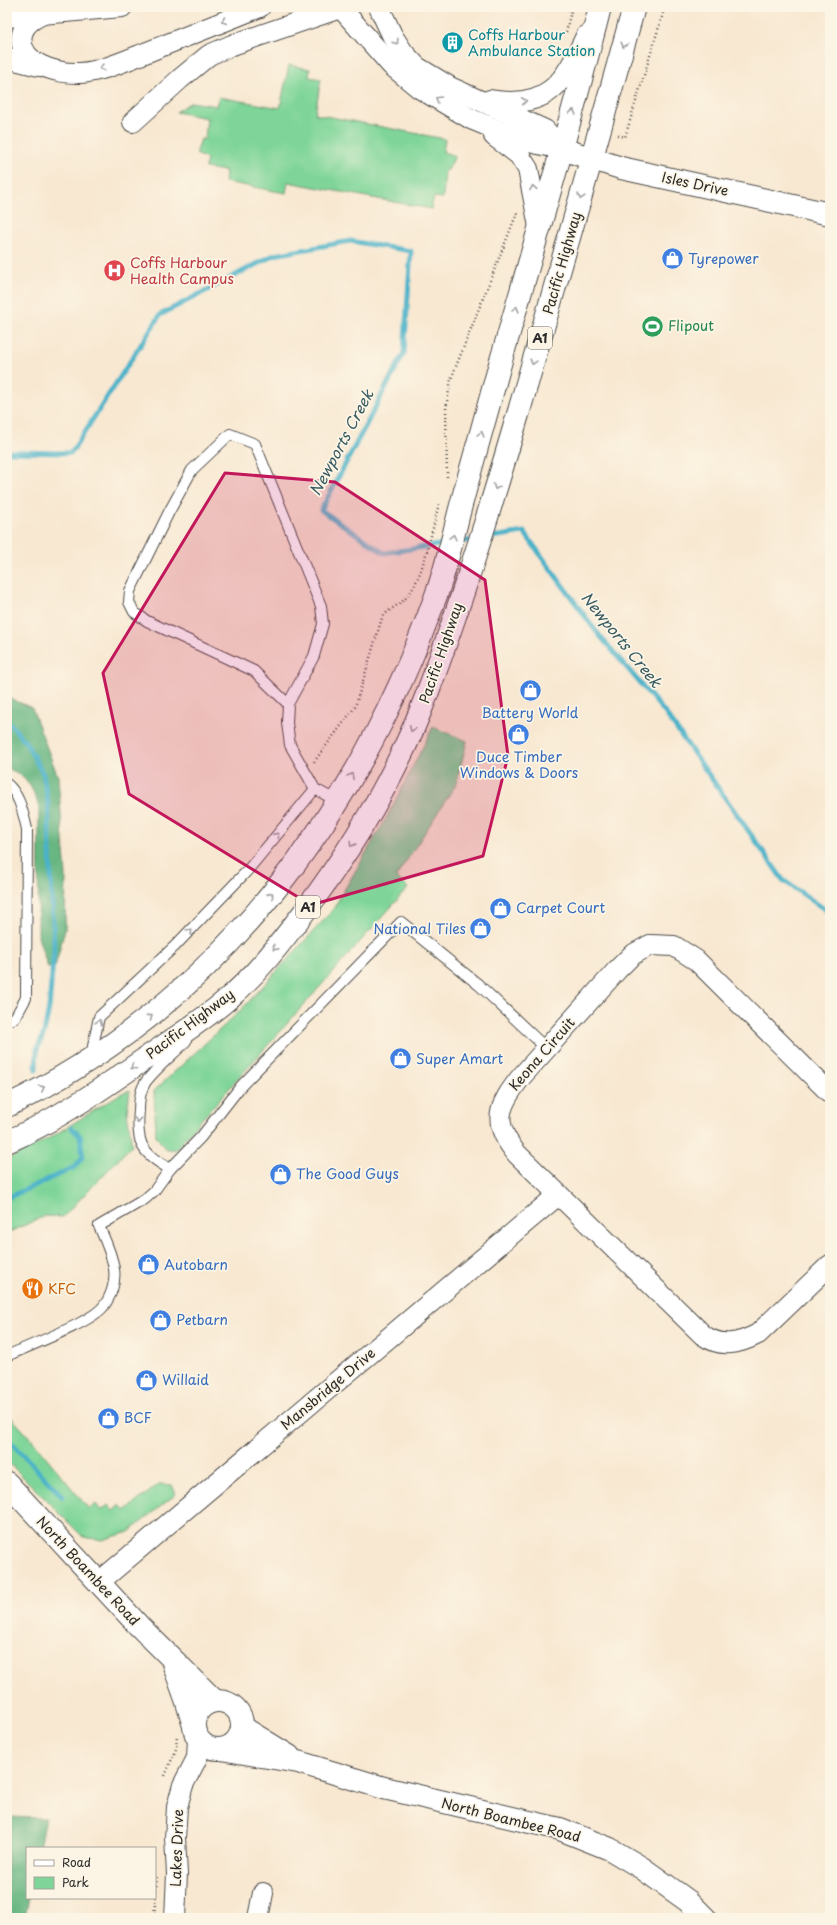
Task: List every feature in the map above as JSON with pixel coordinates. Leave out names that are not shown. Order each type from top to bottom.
[{"type":"main road","name":"Pacific Highway","points":[[7,1106],[90,1060],[160,1010],[207,967],[286,878],[320,830],[391,703],[414,652],[439,588],[459,512],[562,149],[600,7]]},
{"type":"main road","name":"Pacific Highway","points":[[7,1142],[82,1101],[224,1002],[257,969],[293,927],[325,885],[355,838],[391,773],[427,696],[473,560],[592,160],[634,7]]},
{"type":"main road","name":"Isles Drive","points":[[562,149],[592,160],[621,168],[830,214]]},
{"type":"main road","name":"North Boambee Road","points":[[7,1483],[98,1583],[171,1659],[215,1701]]},
{"type":"main road","name":"North Boambee Road","points":[[171,1659],[205,1744],[298,1762],[384,1788],[560,1829],[586,1838],[642,1868],[688,1901],[705,1918]]},
{"type":"main road","points":[[215,1701],[222,1701],[235,1707],[239,1713],[242,1726],[238,1739],[227,1747],[205,1744],[197,1712],[202,1706],[215,1701]]},
{"type":"main road","name":"North Boambee Road","points":[[242,1726],[298,1762]]},
{"type":"street","points":[[7,17],[122,7]]},
{"type":"street","points":[[7,58],[46,68],[79,73],[106,67],[260,7]]},
{"type":"street","points":[[133,122],[180,79],[209,56],[232,45],[343,11],[364,17],[369,14],[374,7]]},
{"type":"street","points":[[379,7],[392,35],[403,52],[417,67],[432,78],[545,130],[562,149]]},
{"type":"street","points":[[472,97],[499,102],[520,102],[535,99],[549,92],[563,80],[572,66],[600,7]]},
{"type":"street","points":[[343,11],[380,53],[405,78],[471,119],[519,154],[528,169],[533,186],[539,227]]},
{"type":"street","points":[[43,14],[27,24],[22,38],[22,47],[32,60],[46,68]]},
{"type":"street","points":[[471,119],[524,141],[562,149]]},
{"type":"street","name":"Keona Circuit","points":[[830,1093],[696,960],[674,946],[650,945],[632,955],[546,1048],[506,1096],[501,1110],[500,1126],[508,1143],[517,1154],[702,1335],[712,1342],[724,1344],[745,1341],[758,1334],[830,1265]]},
{"type":"street","name":"Mansbridge Drive","points":[[98,1583],[558,1195]]},
{"type":"street","name":"Lakes Drive","points":[[175,1918],[177,1874],[175,1838],[177,1807],[184,1785],[205,1744]]},
{"type":"street","points":[[258,1918],[263,1893]]},
{"type":"lane","points":[[288,704],[254,671],[146,621],[134,612],[128,602],[130,591],[169,512],[192,470],[230,434],[255,444],[321,606],[323,624],[314,656],[288,704],[287,723],[290,745],[315,789],[337,801]]},
{"type":"lane","points":[[7,784],[14,790],[22,807],[27,836],[26,998],[15,1018],[7,1021]]},
{"type":"lane","points":[[90,1060],[99,1017],[175,946],[247,871],[315,789]]},
{"type":"lane","points":[[7,1356],[89,1318],[102,1308],[111,1295],[114,1271],[110,1252],[99,1226],[145,1199],[154,1191],[170,1169],[201,1137],[241,1086],[401,922],[479,985],[546,1048]]},
{"type":"lane","points":[[170,1169],[152,1158],[139,1141],[139,1096],[145,1083],[224,1002]]},
{"type":"path","points":[[624,137],[664,7]]},
{"type":"path","points":[[446,482],[448,464],[446,408],[451,379],[518,211]]},
{"type":"path","points":[[306,772],[355,707],[382,618],[387,611],[410,594],[423,561],[440,501]]},
{"type":"highlighted area","points":[[225,473],[335,482],[485,580],[508,756],[483,856],[311,905],[129,794],[103,673]]},
{"type":"green space","points":[[289,65],[310,69],[309,77],[321,79],[315,114],[445,139],[443,152],[455,156],[448,170],[445,171],[443,198],[434,197],[431,209],[288,182],[286,193],[225,182],[226,171],[205,168],[207,159],[196,154],[201,139],[205,139],[207,118],[176,112],[191,102],[217,106],[219,97],[280,108]]},
{"type":"green space","points":[[7,697],[32,708],[58,777],[66,875],[65,929],[55,967],[48,968],[38,937],[39,807],[34,793],[28,783],[14,771],[7,768]]},
{"type":"green space","points":[[433,727],[467,741],[456,784],[396,877],[408,888],[185,1138],[177,1149],[166,1150],[156,1136],[154,1091],[241,1010],[332,911],[387,817]]},
{"type":"green space","points":[[130,1090],[127,1112],[132,1145],[63,1217],[45,1216],[7,1233],[7,1160],[53,1136],[120,1094]]},
{"type":"green space","points":[[7,1413],[32,1440],[89,1509],[96,1504],[101,1511],[108,1505],[113,1511],[120,1505],[125,1511],[159,1484],[172,1485],[176,1494],[129,1532],[102,1540],[83,1537],[7,1461]]},
{"type":"green space","points":[[7,1817],[46,1818],[40,1847],[26,1847],[26,1899],[29,1899],[25,1918],[7,1918]]},
{"type":"waterway","name":"Newports Creek","points":[[7,452],[71,453],[160,315],[274,255],[350,241],[411,251],[404,353],[321,510],[384,553],[445,544]]},
{"type":"waterway","name":"Newports Creek","points":[[486,538],[524,532],[595,630],[666,714],[783,880],[830,913]]},
{"type":"waterway","name":"Newports Creek","points":[[457,542],[474,540]]},
{"type":"waterway","points":[[7,720],[26,743],[43,774],[48,803],[54,948],[49,1008],[44,1033],[37,1049],[36,1070]]},
{"type":"waterway","points":[[7,1198],[73,1168],[83,1157],[80,1136],[72,1128]]},
{"type":"waterway","points":[[7,1438],[62,1496]]},
{"type":"place","name":"Coffs Harbour Ambulance Station","points":[[453,43]]},
{"type":"place","name":"Tyrepower","points":[[673,259]]},
{"type":"place","name":"Coffs Harbour Health Campus","points":[[115,271]]},
{"type":"place","name":"Flipout","points":[[652,326]]},
{"type":"place","name":"Battery World","points":[[530,691]]},
{"type":"place","name":"Duce Timber Windows & Doors","points":[[519,735]]},
{"type":"place","name":"Carpet Court","points":[[501,908]]},
{"type":"place","name":"National Tiles","points":[[481,929]]},
{"type":"place","name":"Super Amart","points":[[400,1059]]},
{"type":"place","name":"The Good Guys","points":[[281,1174]]},
{"type":"place","name":"Autobarn","points":[[148,1265]]},
{"type":"place","name":"KFC","points":[[32,1289]]},
{"type":"place","name":"Petbarn","points":[[160,1320]]},
{"type":"place","name":"Willaid","points":[[147,1380]]},
{"type":"place","name":"BCF","points":[[108,1418]]}]
